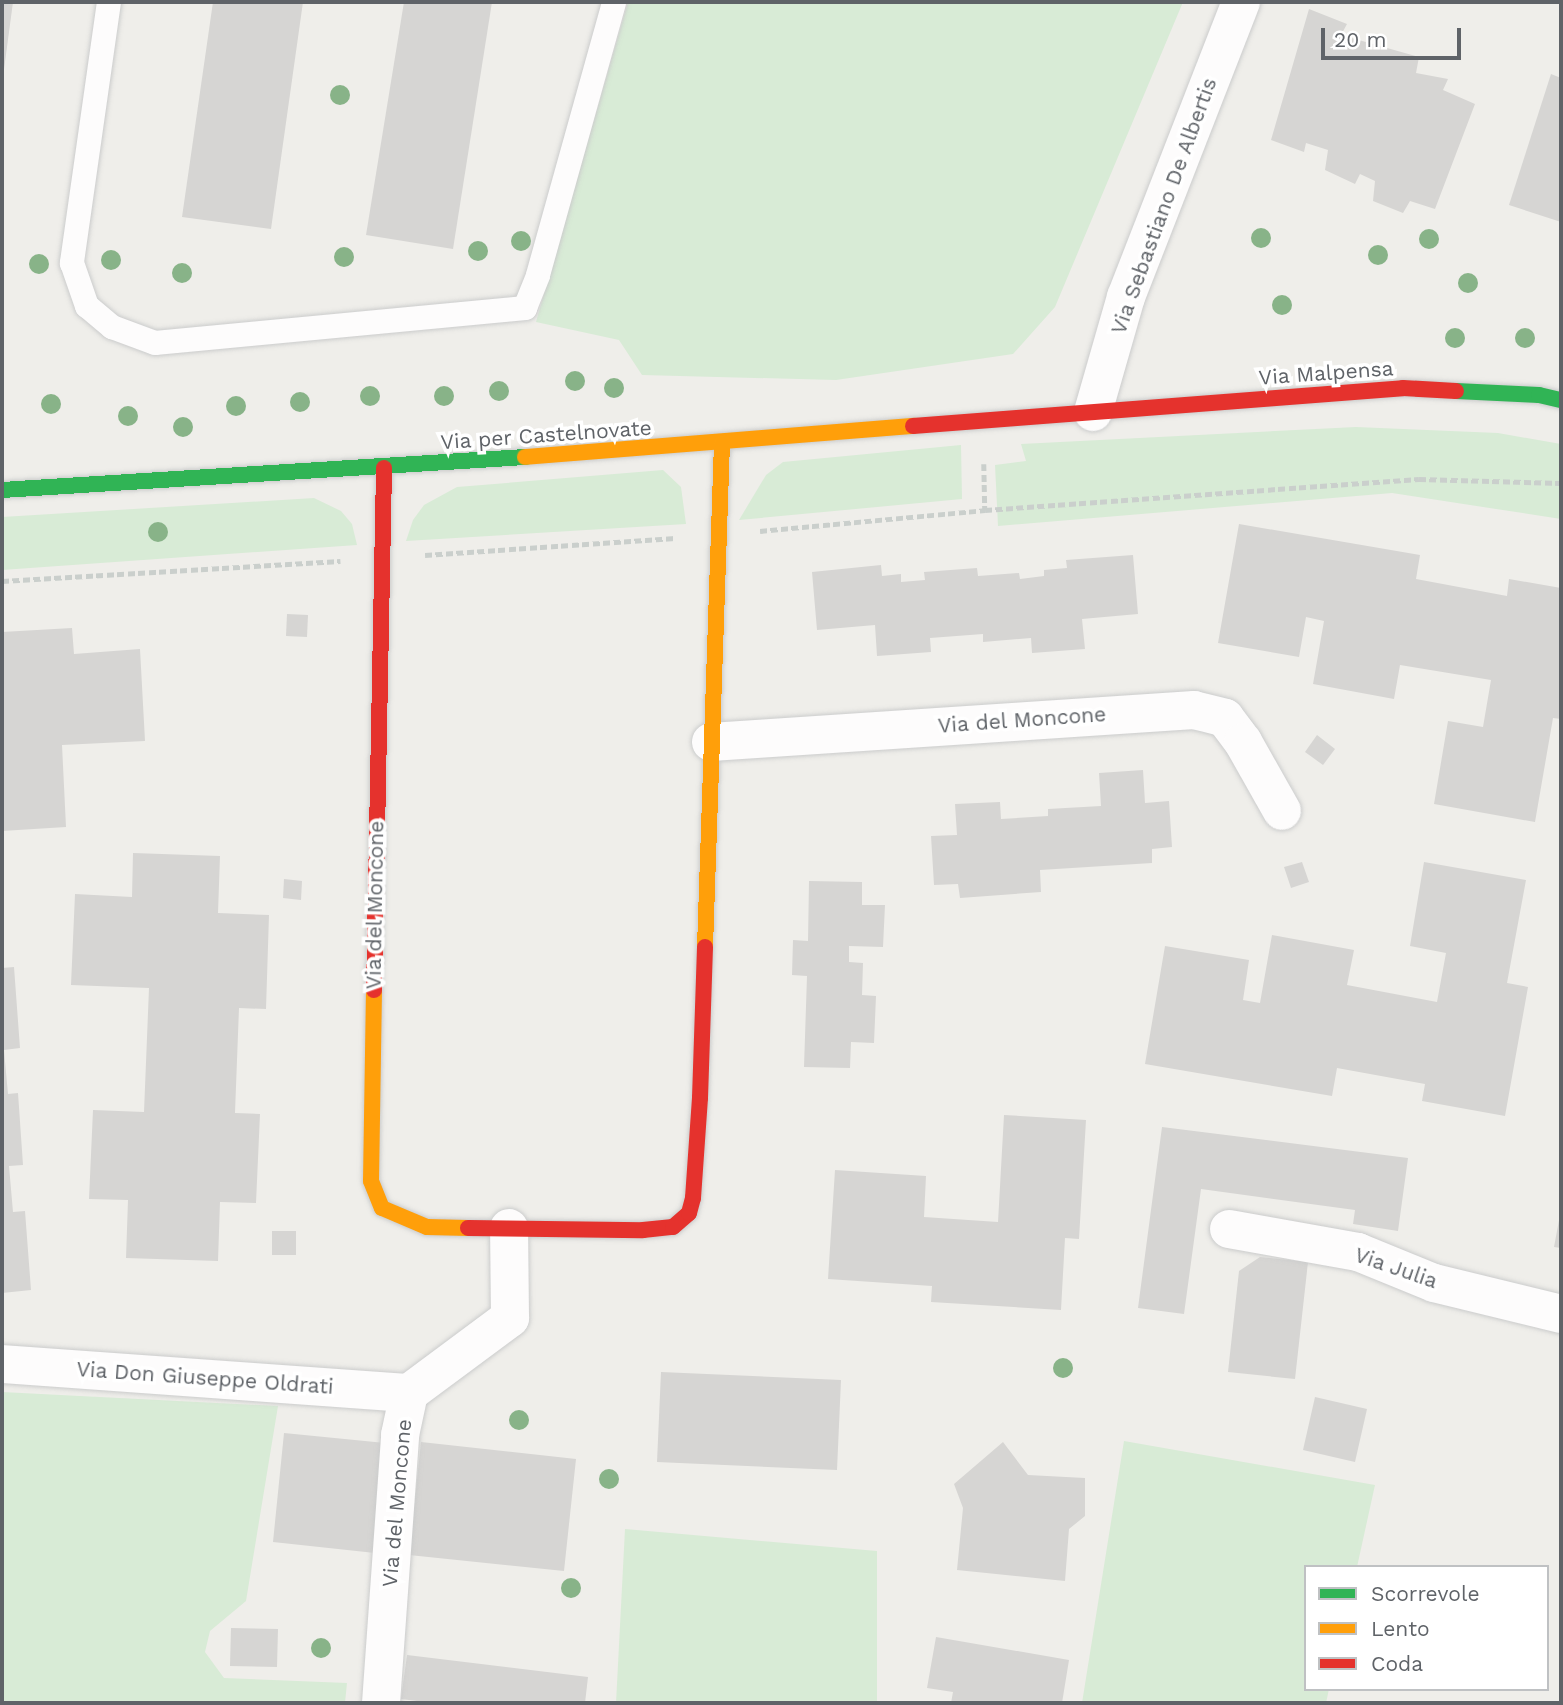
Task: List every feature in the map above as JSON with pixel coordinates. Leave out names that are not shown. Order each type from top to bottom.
[{"type":"street","name":"Via Sebastiano De Albertis","points":[[1093,412],[1126,297],[1241,2]]},
{"type":"street","name":"Via Malpensa","points":[[1093,412],[1403,388],[1539,396],[1561,400]]},
{"type":"street","name":"Via per Castelnovate","points":[[2,490],[384,468],[1093,412]]},
{"type":"street","name":"Via del Moncone","points":[[384,468],[371,1181],[382,1208],[402,1219],[427,1227],[643,1230],[673,1227],[688,1213],[693,1198],[700,1098],[722,443]]},
{"type":"street","name":"Via del Moncone","points":[[711,742],[1194,710],[1225,718],[1282,811]]},
{"type":"street","name":"Via del Moncone","points":[[381,1703],[400,1435],[409,1393],[510,1318],[509,1228]]},
{"type":"street","name":"Via Julia","points":[[1229,1229],[1359,1252],[1434,1283],[1561,1314]]},
{"type":"street","name":"Via Don Giuseppe Oldrati","points":[[2,1364],[409,1393]]},
{"type":"lane","points":[[109,2],[72,263],[87,306],[112,327],[155,343],[525,308],[538,275],[614,2]]},
{"type":"path","points":[[2,581],[718,535],[985,510],[1419,478],[1561,483]]},
{"type":"green space","points":[[628,2],[1183,2],[1055,307],[1013,354],[836,380],[642,375],[619,340],[536,322]]},
{"type":"green space","points":[[1356,427],[1498,433],[1561,444],[1561,519],[1392,493],[998,526],[995,465],[1026,461],[1021,444]]},
{"type":"green space","points":[[961,445],[962,499],[739,520],[766,475],[783,462]]},
{"type":"green space","points":[[663,470],[681,487],[686,524],[406,541],[413,520],[424,505],[457,487]]},
{"type":"green space","points":[[314,498],[341,511],[352,524],[357,545],[2,570],[2,517]]},
{"type":"green space","points":[[2,1392],[278,1406],[246,1601],[210,1631],[205,1652],[224,1678],[347,1683],[345,1703],[2,1703]]},
{"type":"green space","points":[[1124,1441],[1375,1485],[1357,1565],[1304,1565],[1304,1691],[1329,1691],[1326,1703],[1082,1703]]},
{"type":"green space","points":[[625,1529],[877,1551],[877,1703],[616,1703]]},
{"type":"building","points":[[2,2],[13,2],[3,77],[2,77]]},
{"type":"building","points":[[213,2],[303,2],[271,229],[182,217]]},
{"type":"building","points":[[404,2],[492,2],[453,249],[366,235]]},
{"type":"building","points":[[1309,9],[1347,24],[1341,35],[1419,57],[1416,73],[1448,79],[1443,90],[1475,104],[1435,209],[1410,201],[1403,213],[1373,201],[1375,181],[1360,174],[1355,184],[1325,170],[1328,150],[1306,143],[1304,152],[1271,140]]},
{"type":"building","points":[[1551,74],[1561,78],[1561,222],[1509,205]]},
{"type":"building","points":[[1239,524],[1420,555],[1416,579],[1507,596],[1509,579],[1561,588],[1561,719],[1553,718],[1535,822],[1434,804],[1448,721],[1483,727],[1491,680],[1400,665],[1394,699],[1313,684],[1324,621],[1306,617],[1299,657],[1218,643]]},
{"type":"building","points":[[1133,555],[1138,614],[1082,619],[1085,649],[1032,653],[1031,638],[983,642],[983,634],[930,638],[931,652],[877,656],[875,625],[817,630],[812,572],[881,565],[882,576],[901,574],[901,582],[925,580],[924,572],[977,568],[978,576],[1019,573],[1020,579],[1044,576],[1044,570],[1067,568],[1066,560]]},
{"type":"building","points":[[287,614],[308,615],[307,637],[286,636]]},
{"type":"building","points":[[72,628],[74,654],[140,649],[145,741],[62,745],[66,827],[2,831],[2,632]]},
{"type":"building","points":[[1317,735],[1335,749],[1323,765],[1305,752]]},
{"type":"building","points":[[1143,770],[1145,803],[1169,801],[1172,847],[1152,849],[1152,863],[1040,870],[1041,892],[960,898],[958,884],[934,885],[931,836],[957,835],[955,804],[1000,802],[1001,819],[1048,816],[1048,809],[1101,806],[1099,773]]},
{"type":"building","points":[[133,853],[220,856],[218,913],[269,915],[266,1009],[239,1008],[235,1113],[260,1114],[256,1203],[220,1202],[218,1261],[126,1258],[128,1200],[89,1199],[93,1110],[144,1112],[149,988],[71,985],[75,894],[132,897]]},
{"type":"building","points":[[1302,862],[1309,882],[1291,888],[1284,867]]},
{"type":"building","points":[[1424,862],[1526,880],[1507,983],[1528,987],[1505,1116],[1422,1101],[1425,1084],[1337,1068],[1332,1096],[1145,1064],[1165,946],[1249,960],[1243,1000],[1260,1003],[1272,935],[1354,950],[1347,985],[1437,1002],[1446,953],[1410,946]]},
{"type":"building","points":[[284,879],[302,881],[301,900],[283,898]]},
{"type":"building","points":[[809,881],[862,882],[862,905],[885,905],[883,947],[849,946],[849,962],[863,963],[862,995],[876,996],[874,1043],[851,1042],[850,1068],[804,1067],[807,976],[792,975],[793,940],[808,941]]},
{"type":"building","points":[[14,967],[20,1048],[4,1050],[8,1094],[18,1093],[23,1165],[9,1166],[13,1212],[25,1211],[31,1290],[2,1293],[2,968]]},
{"type":"building","points":[[1004,1115],[1086,1120],[1079,1239],[1065,1238],[1061,1310],[931,1302],[932,1286],[828,1279],[835,1170],[926,1176],[924,1217],[998,1222]]},
{"type":"building","points":[[1162,1127],[1408,1158],[1398,1231],[1353,1224],[1355,1210],[1201,1189],[1184,1314],[1138,1308]]},
{"type":"building","points":[[1561,1216],[1561,1248],[1554,1247]]},
{"type":"building","points":[[272,1231],[296,1231],[296,1255],[272,1255]]},
{"type":"building","points":[[1260,1257],[1308,1262],[1295,1379],[1228,1372],[1239,1271]]},
{"type":"building","points":[[661,1372],[841,1380],[837,1470],[657,1462]]},
{"type":"building","points":[[1315,1397],[1367,1409],[1355,1462],[1303,1450]]},
{"type":"building","points":[[284,1433],[385,1443],[375,1553],[273,1542]]},
{"type":"building","points":[[421,1442],[576,1459],[564,1571],[409,1555]]},
{"type":"building","points":[[1003,1442],[1028,1475],[1085,1478],[1085,1516],[1069,1529],[1065,1581],[957,1570],[963,1508],[954,1484]]},
{"type":"building","points":[[231,1628],[278,1629],[277,1667],[230,1666]]},
{"type":"building","points":[[936,1637],[1069,1660],[1062,1703],[951,1703],[953,1692],[927,1688]]},
{"type":"building","points":[[407,1655],[588,1677],[585,1703],[433,1703],[401,1699]]},
{"type":"traffic: fast","points":[[1456,391],[1539,395],[1561,400]]},
{"type":"traffic: fast","points":[[2,490],[525,457]]},
{"type":"traffic: slow","points":[[525,457],[913,426]]},
{"type":"traffic: slow","points":[[705,947],[722,443]]},
{"type":"traffic: slow","points":[[374,990],[371,1181],[382,1208],[427,1227],[468,1228]]},
{"type":"traffic: jam","points":[[913,426],[1403,388],[1456,391]]},
{"type":"traffic: jam","points":[[374,990],[384,468]]},
{"type":"traffic: jam","points":[[468,1228],[643,1230],[673,1227],[689,1213],[693,1198],[700,1098],[705,947]]}]
